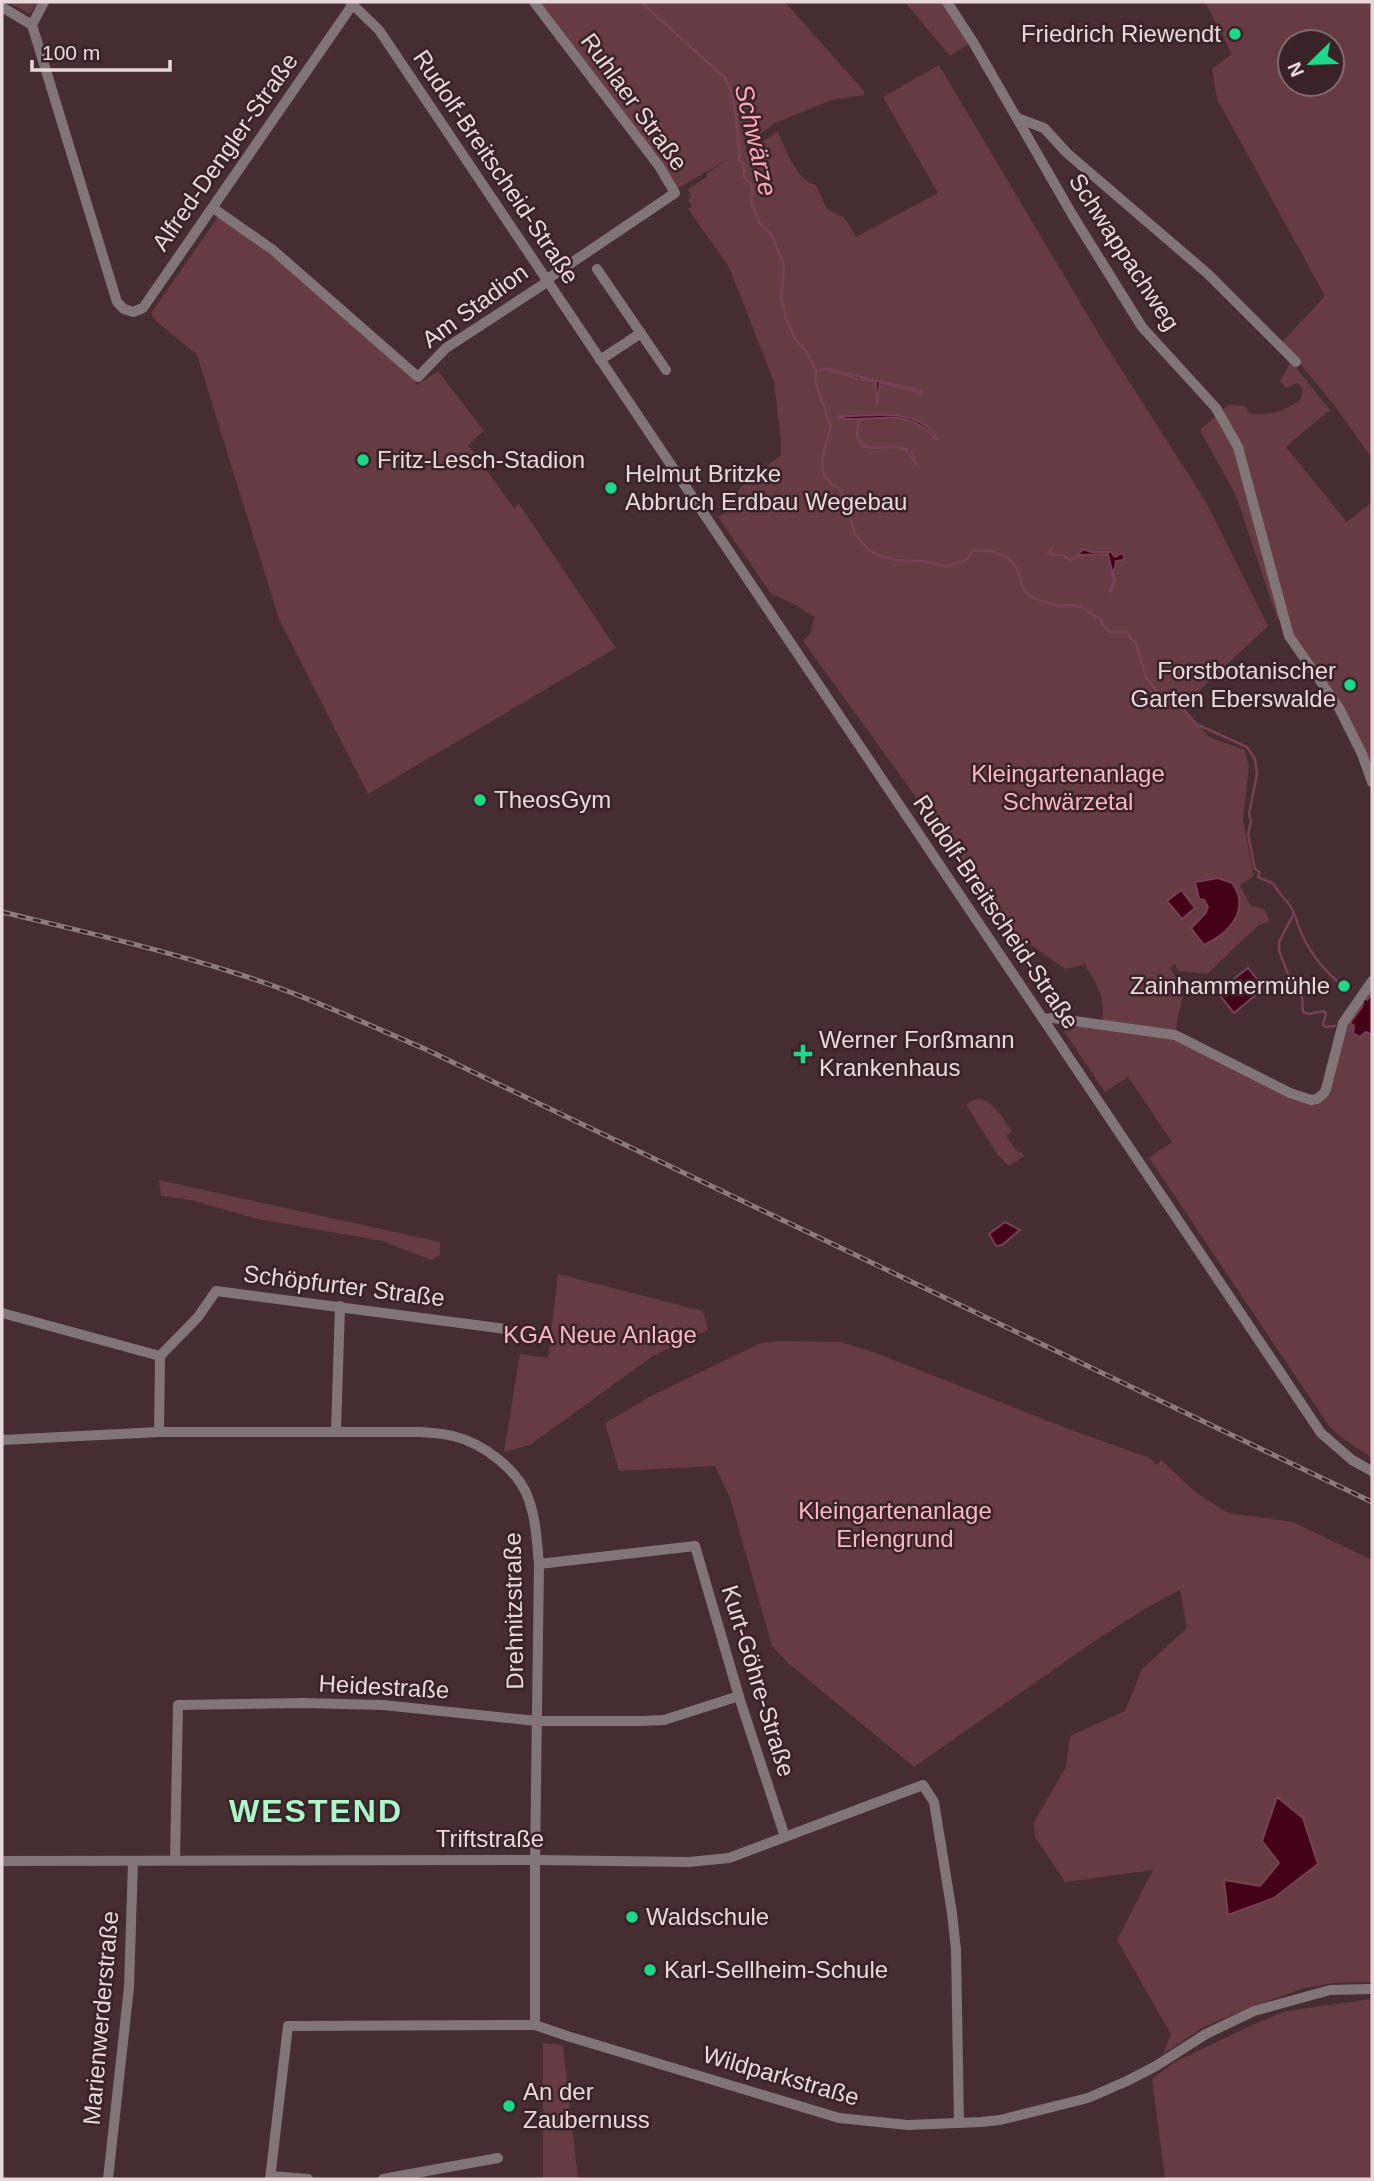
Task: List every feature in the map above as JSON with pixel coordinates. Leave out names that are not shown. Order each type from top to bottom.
[{"type":"street","points":[[2,7],[32,25],[44,2]]},
{"type":"street","name":"Ruhlaer Straße","points":[[534,2],[659,166],[675,193]]},
{"type":"street","name":"Schwappachweg","points":[[947,2],[1142,327],[1216,408],[1238,447],[1289,636],[1339,708],[1362,754],[1372,782]]},
{"type":"street","name":"Alfred-Dengler-Straße","points":[[32,25],[117,302],[124,309],[133,312],[143,308],[351,3]]},
{"type":"street","name":"Rudolf-Breitscheid-Straße","points":[[351,3],[379,30],[1321,1433],[1352,1460],[1372,1471]]},
{"type":"street","name":"Schwappachweg","points":[[1017,118],[1044,128],[1068,153],[1209,274],[1296,362]]},
{"type":"street","name":"Am Stadion","points":[[213,208],[273,250],[418,377],[446,348],[675,193]]},
{"type":"street","name":"Rudolf-Breitscheid-Straße","points":[[597,269],[666,370]]},
{"type":"street","points":[[600,360],[641,333]]},
{"type":"street","points":[[1043,1019],[1053,1018],[1175,1035],[1290,1093],[1311,1100],[1324,1093],[1343,1023],[1370,984]]},
{"type":"street","name":"Schöpfurter Straße","points":[[160,1356],[198,1317],[216,1291],[506,1329]]},
{"type":"street","points":[[336,1432],[340,1306]]},
{"type":"street","points":[[2,1313],[160,1356],[159,1432]]},
{"type":"street","name":"Drehnitzstraße","points":[[2,1440],[159,1432],[421,1432],[452,1435],[470,1441],[506,1466],[519,1480],[529,1499],[539,1564],[535,2025]]},
{"type":"street","name":"Kurt-Göhre-Straße","points":[[539,1564],[695,1546],[739,1696],[785,1837]]},
{"type":"street","name":"Heidestraße","points":[[175,1860],[178,1705],[383,1705],[537,1721],[664,1720],[739,1696]]},
{"type":"street","name":"Triftstraße","points":[[2,1861],[689,1862],[729,1858],[923,1785],[934,1802],[956,1950],[959,2123]]},
{"type":"street","name":"Marienwerderstraße","points":[[108,2179],[129,1987],[133,1861]]},
{"type":"street","name":"Wildparkstraße","points":[[270,2177],[288,2026],[535,2025],[839,2118],[908,2125],[1000,2120],[1088,2098],[1156,2066],[1206,2034],[1254,2011],[1329,1990],[1372,1989]]},
{"type":"street","points":[[383,2179],[498,2158]]},
{"type":"street","points":[[270,2177],[308,2179]]},
{"type":"green space","points":[[7,2],[38,2],[30,14]]},
{"type":"green space","name":"Kleingartenanlage Schwärzetal","points":[[539,2],[785,2],[864,91],[864,95],[832,100],[775,123],[748,143],[745,152],[778,132],[797,171],[816,185],[827,209],[845,218],[856,237],[938,193],[883,97],[939,65],[1100,336],[1206,502],[1268,626],[1182,707],[1209,737],[1245,750],[1249,767],[1243,820],[1254,876],[1240,885],[1250,905],[1264,909],[1270,921],[1259,925],[1207,974],[1178,971],[1175,964],[1170,968],[1184,992],[1176,1032],[1102,1021],[1100,993],[1084,962],[1083,965],[1065,969],[1023,939],[1018,944],[999,910],[994,913],[908,786],[803,641],[810,634],[815,617],[771,594],[718,517],[727,511],[729,501],[745,483],[781,455],[774,382],[729,267],[688,209],[692,206],[688,200],[691,197],[688,189],[728,159],[677,189]]},
{"type":"green space","points":[[905,2],[942,2],[970,43],[950,56]]},
{"type":"green space","points":[[1205,2],[1372,2],[1372,459],[1338,410],[1282,342],[1325,296],[1217,99],[1212,69],[1232,54]]},
{"type":"green space","points":[[218,217],[270,254],[410,375],[417,385],[438,371],[484,431],[468,445],[514,508],[519,504],[616,648],[368,794],[279,619],[197,355],[156,321],[151,313]]},
{"type":"green space","points":[[1291,361],[1330,410],[1286,447],[1347,522],[1372,502],[1372,774],[1291,632],[1277,618],[1237,498],[1200,430],[1228,405],[1245,406],[1249,413],[1269,414],[1300,400],[1302,391],[1297,383],[1286,388],[1280,381]]},
{"type":"green space","points":[[1372,986],[1372,1458],[1329,1426],[1149,1158],[1172,1142],[1128,1077],[1105,1092],[1063,1030],[1082,1026],[1175,1036],[1319,1101],[1347,1021]]},
{"type":"green space","points":[[980,1099],[999,1112],[1012,1132],[1006,1136],[1024,1156],[1009,1166],[997,1154],[968,1108],[967,1104]]},
{"type":"green space","points":[[159,1180],[440,1242],[440,1255],[431,1260],[382,1241],[258,1219],[191,1200],[161,1196]]},
{"type":"green space","name":"KGA Neue Anlage","points":[[558,1274],[703,1311],[708,1330],[653,1356],[530,1445],[504,1452],[520,1354],[548,1358]]},
{"type":"green space","name":"Kleingartenanlage Erlengrund","points":[[841,1342],[876,1353],[1150,1458],[1157,1465],[1161,1460],[1198,1494],[1228,1513],[1293,1522],[1372,1560],[1372,1982],[1332,1983],[1302,1989],[1202,2028],[1163,2054],[1171,2034],[1117,1940],[1153,1870],[1065,1882],[1035,1837],[1034,1822],[1066,1767],[1070,1736],[1125,1711],[1142,1669],[1187,1628],[1180,1590],[1146,1608],[1092,1643],[914,1767],[788,1663],[772,1646],[730,1498],[715,1466],[619,1471],[605,1423],[651,1396],[761,1343]],"holes":[[[1277,1797],[1318,1864],[1228,1915],[1224,1880],[1260,1886],[1279,1862],[1262,1841]]]},
{"type":"green space","points":[[1372,1999],[1372,2179],[1165,2179],[1152,2079],[1173,2063],[1286,2011]]},
{"type":"green space","points":[[543,2043],[563,2045],[578,2179],[543,2179]]},
{"type":"shaded area","points":[[827,368],[876,381],[858,379],[826,369],[816,372]]},
{"type":"shaded area","points":[[876,381],[922,391],[921,393],[880,382],[877,406]]},
{"type":"shaded area","points":[[838,416],[905,417],[928,428],[937,439],[919,425],[901,418],[860,419],[858,436],[862,444],[878,448],[867,448],[861,444],[857,434],[859,419]]},
{"type":"shaded area","points":[[894,447],[907,449],[913,455],[916,466],[910,455],[903,449]]},
{"type":"shaded area","points":[[1051,549],[1051,554],[1064,555],[1069,559],[1076,557],[1083,549],[1091,552],[1111,552],[1115,557],[1122,553],[1125,558],[1116,561],[1113,571],[1115,582],[1110,593],[1114,580],[1108,554],[1080,555],[1076,559],[1069,560],[1063,555],[1050,555],[1048,553]]},
{"type":"shaded area","points":[[1218,878],[1232,883],[1238,893],[1238,912],[1229,928],[1204,945],[1191,928],[1208,907],[1204,900],[1199,899],[1195,882]]},
{"type":"shaded area","points":[[1181,890],[1195,908],[1182,919],[1167,901]]},
{"type":"shaded area","points":[[1248,968],[1264,988],[1234,1013],[1217,992]]},
{"type":"shaded area","points":[[1372,993],[1372,1035],[1366,1032],[1360,1037],[1353,1033],[1354,1026],[1350,1023],[1362,1007],[1361,1003]]},
{"type":"shaded area","points":[[1005,1222],[1020,1230],[1002,1245],[996,1246],[989,1234]]},
{"type":"shaded area","points":[[1277,1797],[1303,1818],[1318,1864],[1274,1898],[1228,1915],[1224,1880],[1260,1886],[1279,1863],[1262,1841]]},
{"type":"waterway","name":"Schwärze","points":[[641,2],[725,78],[729,87],[736,116],[740,155],[738,160],[744,165],[744,177],[751,184],[751,202],[760,224],[771,234],[782,260],[784,267],[781,296],[786,319],[795,339],[807,352],[816,370],[815,381],[831,426],[823,455],[824,475],[847,499],[854,533],[868,549],[894,560],[923,561],[946,566],[965,561],[973,551],[995,552],[1008,558],[1017,569],[1024,590],[1030,596],[1054,605],[1081,607],[1102,620],[1102,625],[1111,632],[1128,632],[1136,643],[1146,677],[1158,693],[1172,704],[1182,707],[1196,724],[1247,747],[1255,759],[1257,774],[1248,834],[1255,869],[1260,872],[1258,877],[1274,884],[1294,913],[1279,942],[1279,951],[1294,989],[1302,997],[1303,1012],[1309,1014],[1324,1011],[1325,1027],[1335,1026]]},
{"type":"waterway","name":"Schwärze","points":[[1295,915],[1312,951],[1337,981]]},
{"type":"railway","points":[[2,912],[209,965],[286,990],[356,1019],[425,1049],[1372,1502]]},
{"type":"place","name":"Friedrich Riewendt","points":[[1235,34]]},
{"type":"place","name":"Fritz-Lesch-Stadion","points":[[363,460]]},
{"type":"place","name":"Helmut Britzke Abbruch Erdbau Wegebau","points":[[611,488]]},
{"type":"place","name":"Forstbotanischer Garten Eberswalde","points":[[1350,685]]},
{"type":"place","name":"TheosGym","points":[[480,800]]},
{"type":"place","name":"Zainhammermühle","points":[[1344,986]]},
{"type":"place","name":"Werner Forßmann Krankenhaus","points":[[803,1054]]},
{"type":"place","name":"Waldschule","points":[[632,1917]]},
{"type":"place","name":"Karl-Sellheim-Schule","points":[[650,1970]]},
{"type":"place","name":"An der Zaubernuss","points":[[509,2106]]},
{"type":"district","name":"WESTEND","points":[[316,1811]]}]
